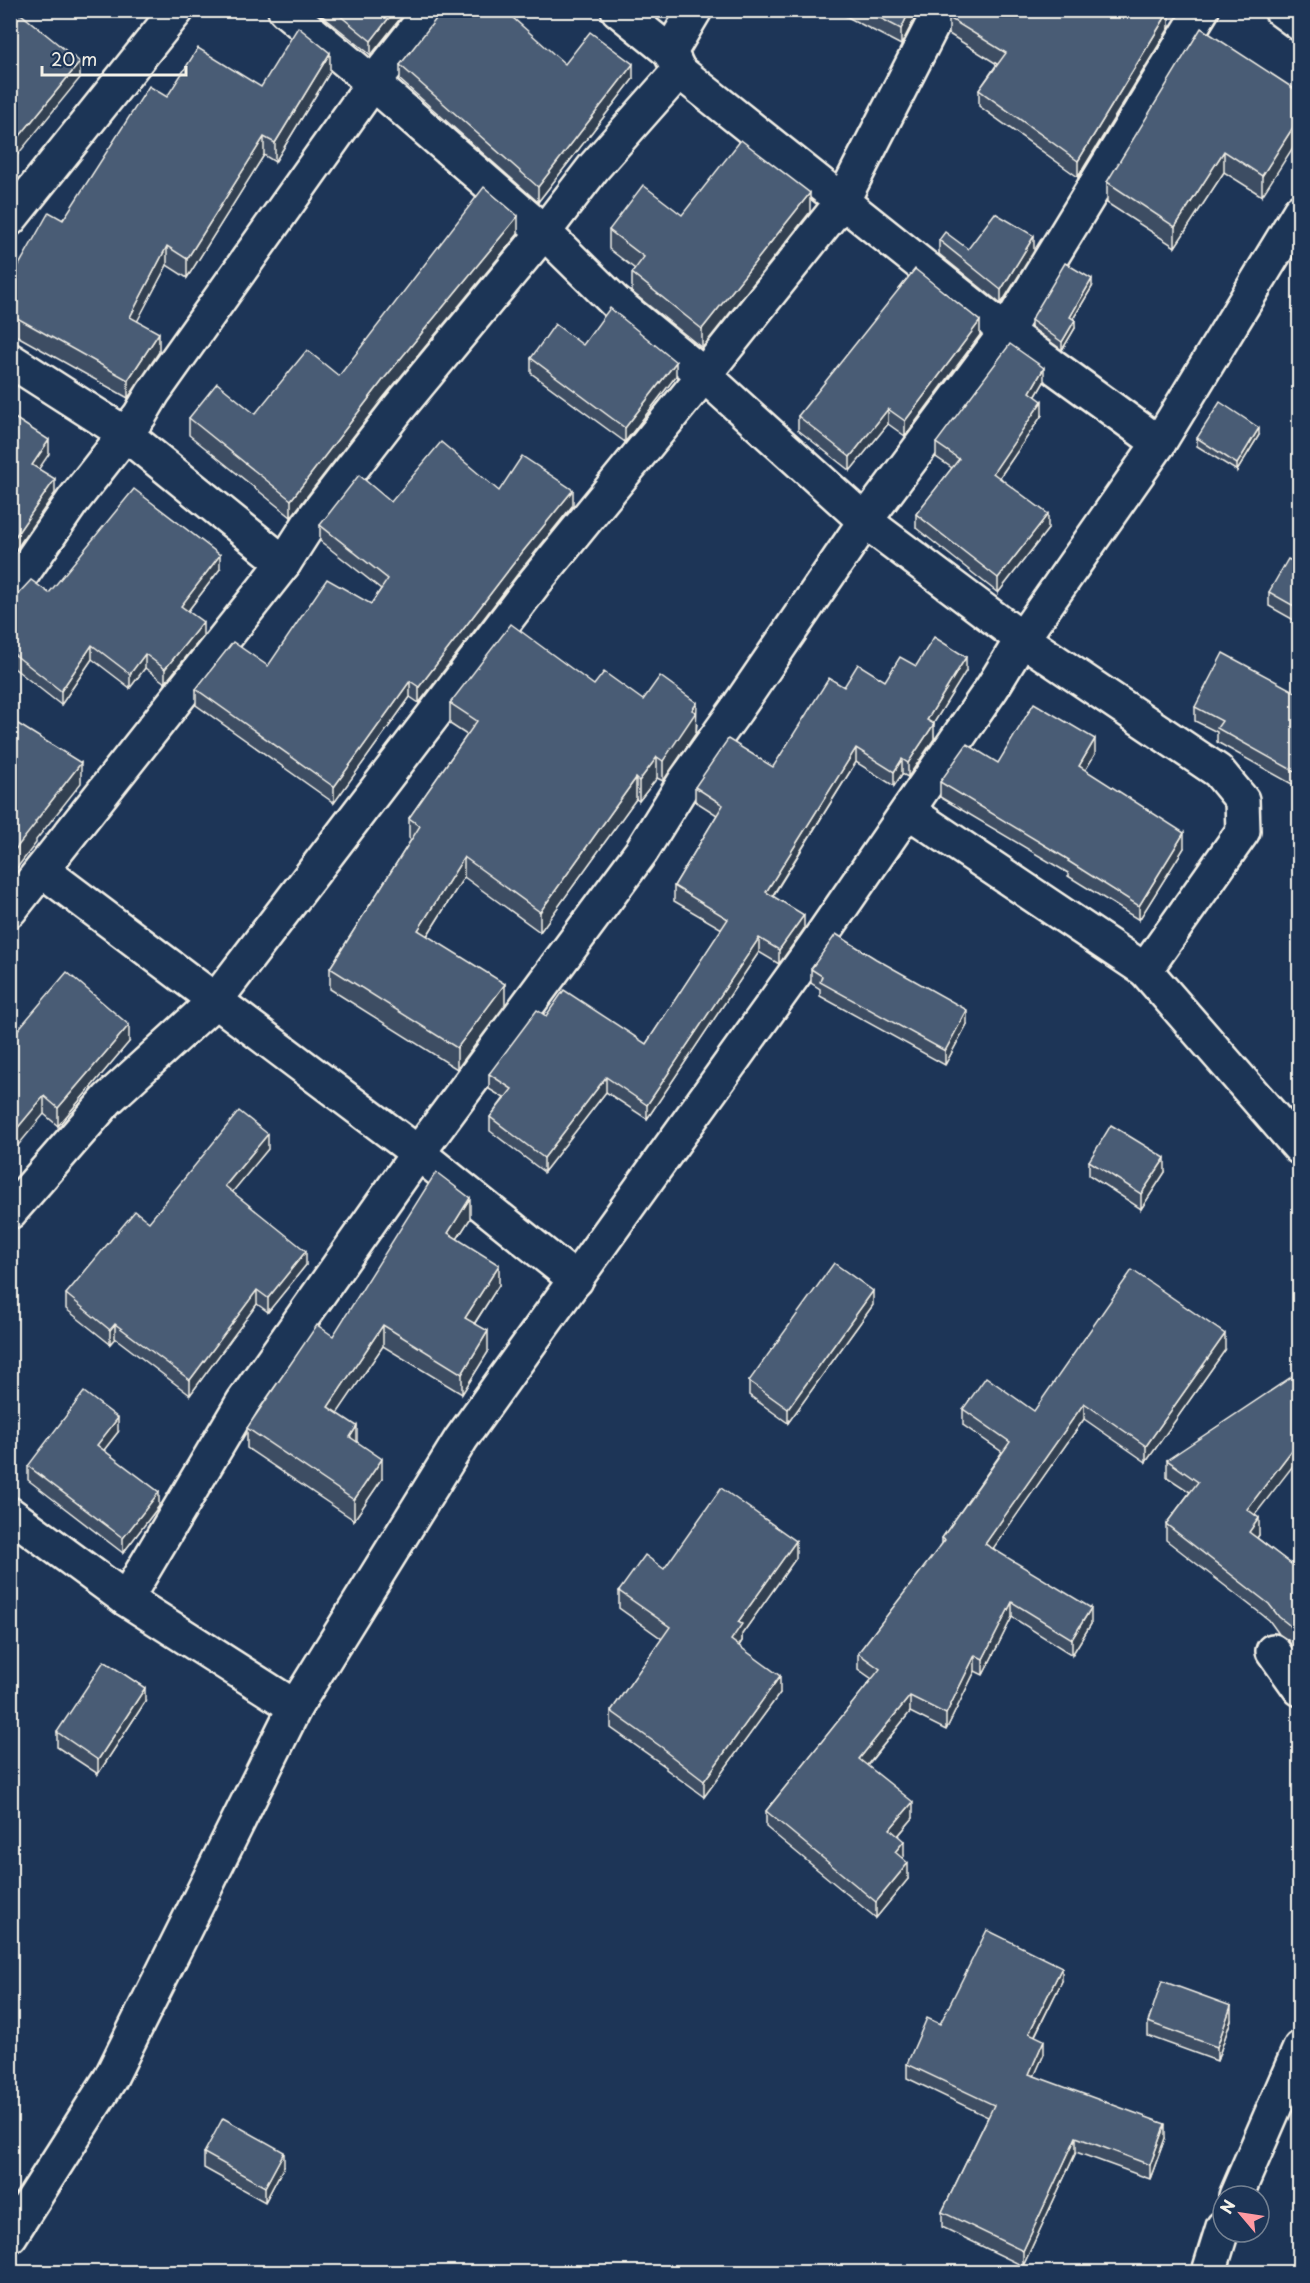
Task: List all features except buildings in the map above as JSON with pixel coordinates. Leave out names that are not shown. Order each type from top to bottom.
[{"type":"street","points":[[10,219],[177,10]]},
{"type":"street","points":[[285,10],[373,83],[544,232],[615,302],[704,375],[865,520],[1022,639],[1218,771],[1242,801],[1243,831],[1145,970]]},
{"type":"street","points":[[10,592],[72,502],[140,415],[153,393],[373,83],[432,10]]},
{"type":"street","points":[[618,10],[675,62],[842,202],[1006,332],[1160,443]]},
{"type":"street","points":[[10,910],[284,563],[309,524],[396,410],[544,232],[675,62],[695,10]]},
{"type":"street","points":[[10,1212],[108,1099],[215,1001],[535,582],[842,202],[940,10]]},
{"type":"street","points":[[126,1599],[243,1402],[418,1153],[641,852],[685,781],[865,520],[1006,332],[1202,10]]},
{"type":"street","points":[[1281,10],[1299,24]]},
{"type":"street","points":[[10,2236],[110,2079],[295,1707],[461,1439],[908,812],[992,688],[1022,639],[1160,443],[1299,211]]},
{"type":"street","points":[[10,360],[124,433],[284,563]]},
{"type":"street","points":[[908,812],[1145,970],[1299,1148]]},
{"type":"street","points":[[42,870],[418,1153],[576,1280]]},
{"type":"street","points":[[10,1514],[126,1599],[295,1707]]},
{"type":"street","points":[[1273,1651],[1299,1689]]},
{"type":"street","points":[[1241,2184],[1299,2048]]},
{"type":"street","points":[[1209,2272],[1218,2244]]}]
